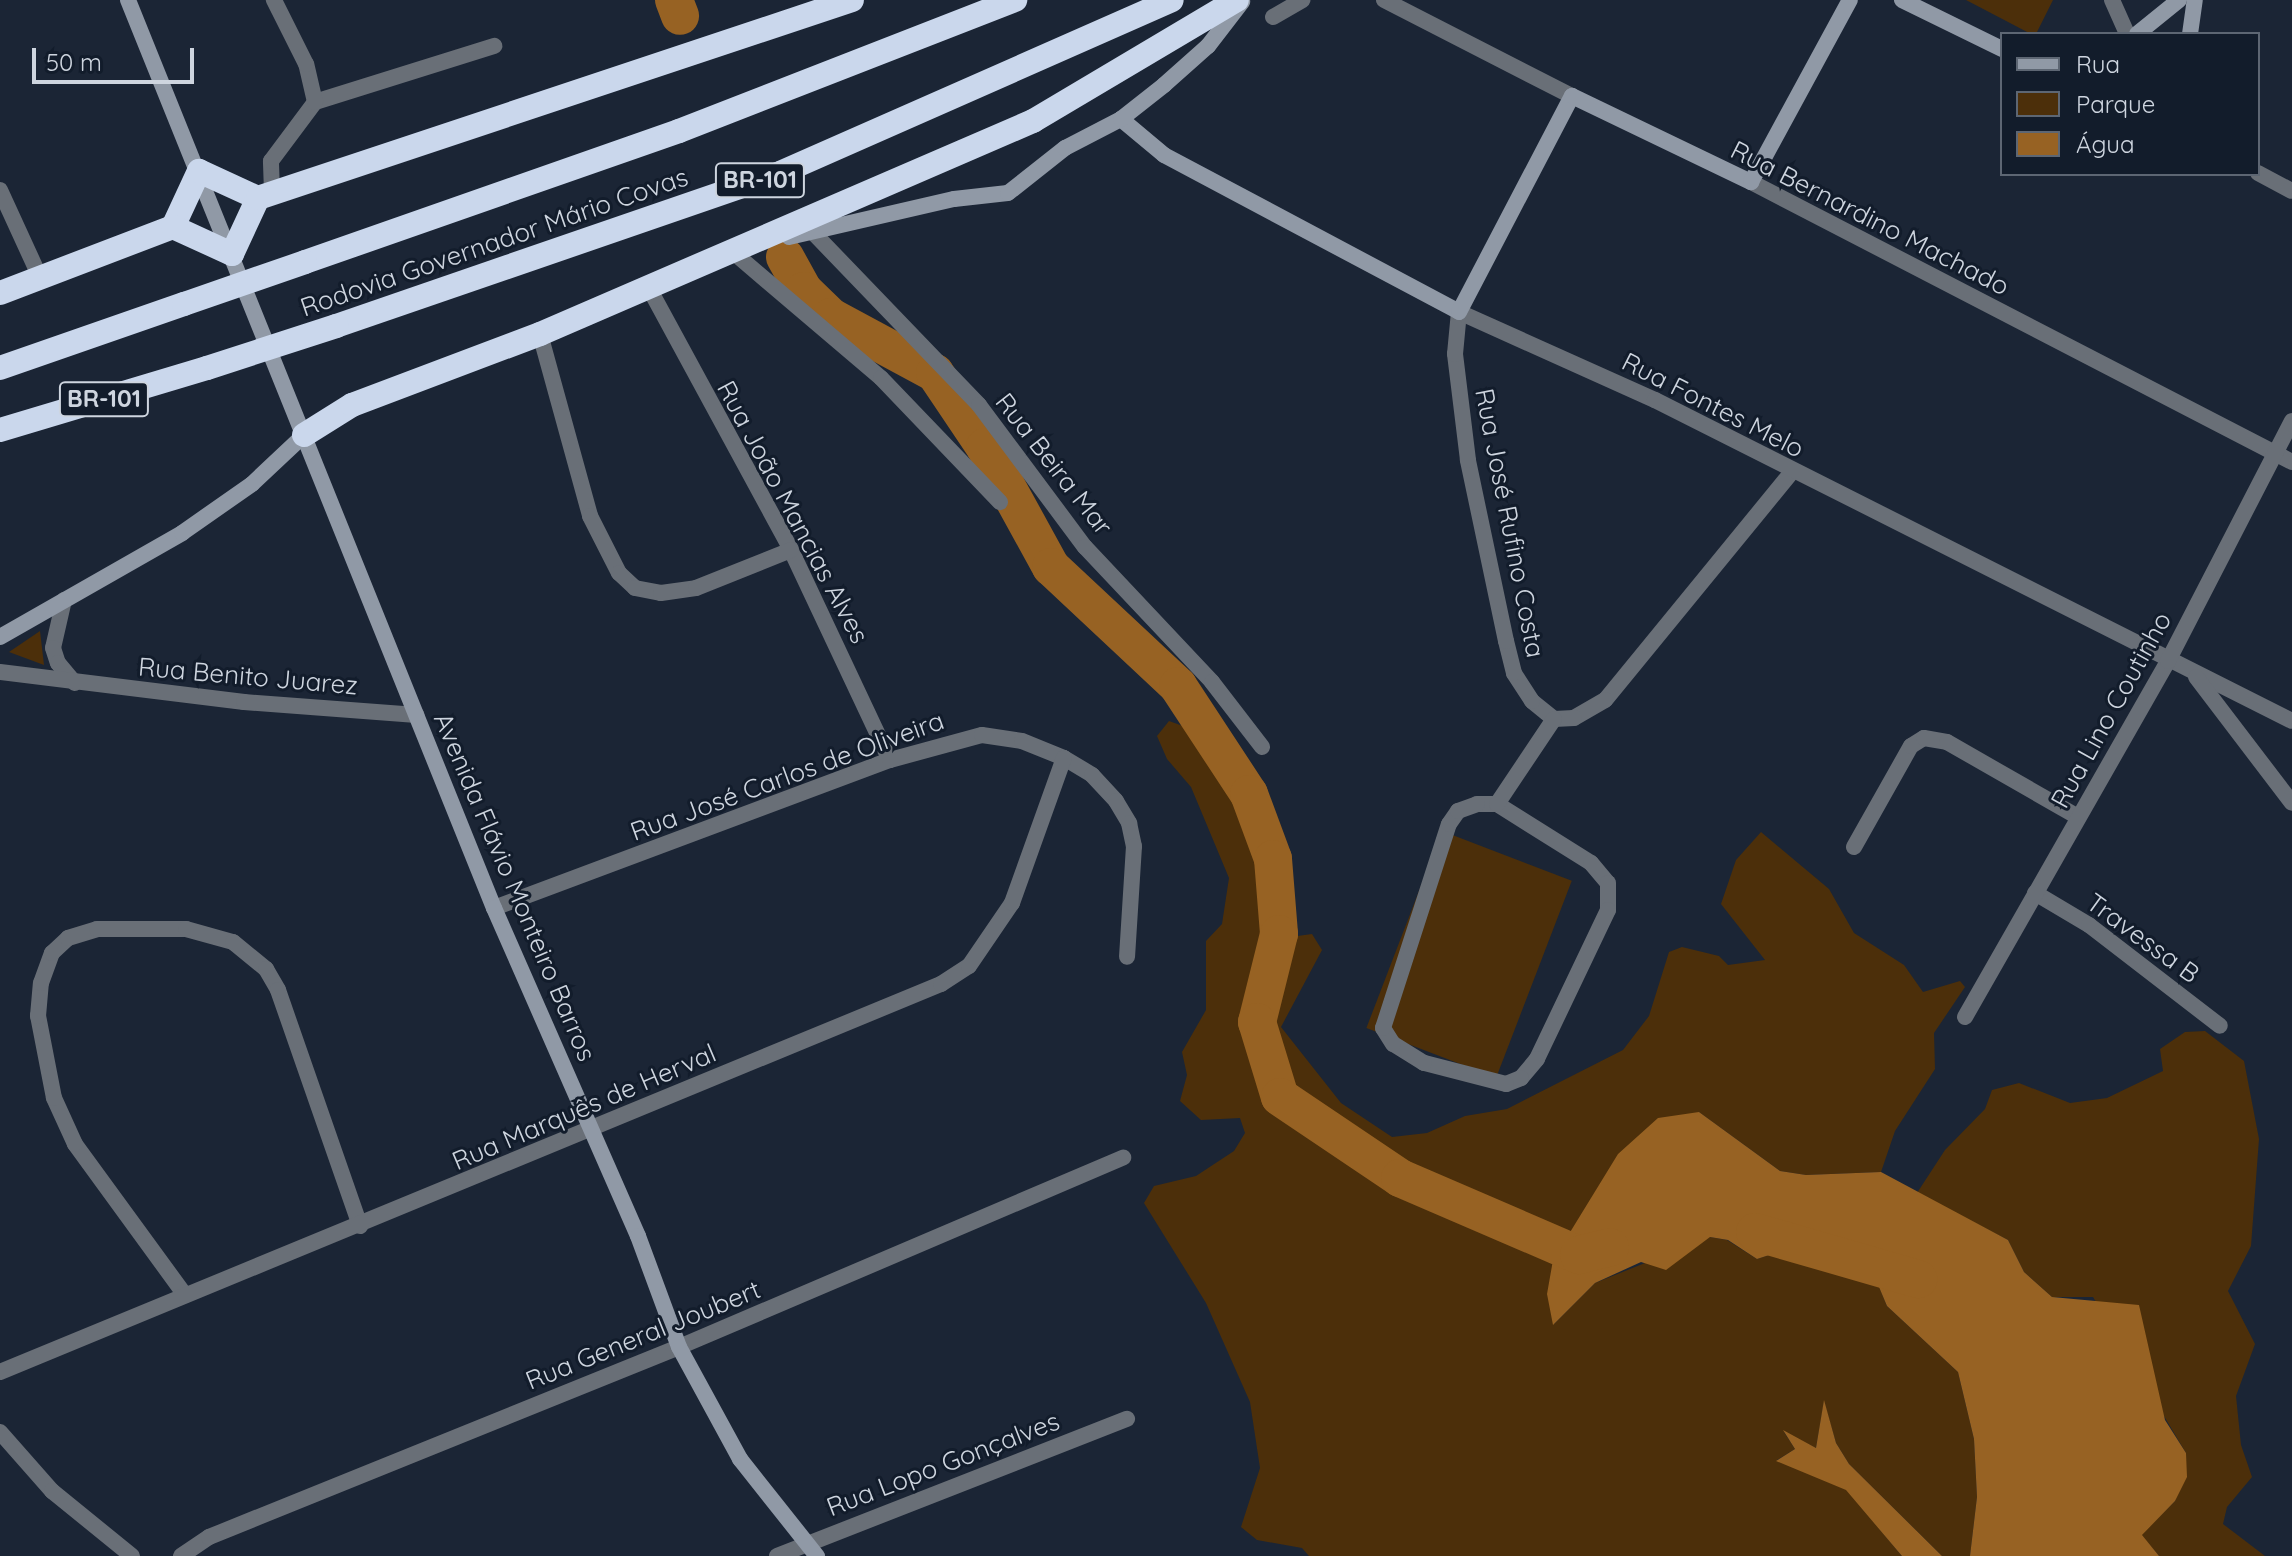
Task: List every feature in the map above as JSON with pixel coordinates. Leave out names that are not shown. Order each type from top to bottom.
[{"type":"highway","points":[[173,227],[199,171],[265,195],[852,0]]},
{"type":"highway","name":"Rodovia Governador Mário Covas","points":[[0,368],[679,131],[1015,0]]},
{"type":"highway","name":"Rodovia Governador Mário Covas","points":[[0,430],[336,326],[780,173],[1172,0]]},
{"type":"highway","points":[[304,435],[352,405],[540,334],[805,224],[1033,121],[1237,0]]},
{"type":"highway","points":[[0,293],[39,275],[173,227],[232,254],[265,195]]},
{"type":"main road","name":"Avenida Flávio Monteiro Barros","points":[[128,0],[494,908],[593,1130],[679,1347],[740,1459],[817,1556]]},
{"type":"main road","points":[[805,224],[1008,193],[1065,148],[1121,119],[1208,46],[1243,0]]},
{"type":"main road","points":[[1751,182],[1850,0]]},
{"type":"main road","points":[[1902,0],[2000,48]]},
{"type":"main road","points":[[2139,32],[2179,0]]},
{"type":"main road","points":[[2190,32],[2195,0]]},
{"type":"main road","name":"Rua Bernardino Machado","points":[[1572,96],[1751,182]]},
{"type":"main road","name":"Rua José Rufino Costa","points":[[1459,312],[1572,96]]},
{"type":"main road","name":"Rua Fontes Melo","points":[[1121,119],[1164,155],[1459,312]]},
{"type":"main road","points":[[0,637],[182,533],[252,484],[304,435]]},
{"type":"street","points":[[274,0],[306,64],[315,102]]},
{"type":"street","points":[[1273,17],[1303,0]]},
{"type":"street","name":"Rua Bernardino Machado","points":[[1384,0],[1572,96]]},
{"type":"street","points":[[2112,0],[2126,32]]},
{"type":"street","points":[[265,195],[271,161],[315,102],[494,46]]},
{"type":"street","points":[[2260,174],[2292,191]]},
{"type":"street","name":"Rua Bernardino Machado","points":[[1751,182],[2292,462]]},
{"type":"street","points":[[0,190],[39,275]]},
{"type":"street","name":"Rua Beira Mar","points":[[805,224],[969,394],[1085,547],[1212,682],[1262,747]]},
{"type":"street","points":[[763,240],[881,378],[1000,502]]},
{"type":"street","name":"Rua João Mancias Alves","points":[[649,288],[791,550],[890,760]]},
{"type":"street","name":"Rua Fontes Melo","points":[[1459,312],[1655,400],[1791,473],[2195,676],[2292,721]]},
{"type":"street","name":"Rua José Rufino Costa","points":[[1459,312],[1455,354],[1468,460],[1506,641],[1514,673],[1532,701],[1554,719]]},
{"type":"street","points":[[540,334],[590,516],[619,573],[635,588],[661,593],[696,588],[791,550]]},
{"type":"street","name":"Rua Lino Coutinho","points":[[1965,1017],[2168,661],[2292,421]]},
{"type":"street","points":[[1497,804],[1554,719],[1574,718],[1605,700],[1791,473]]},
{"type":"street","points":[[64,600],[53,648],[58,663],[75,683]]},
{"type":"street","name":"Rua Benito Juarez","points":[[0,672],[75,683],[417,715]]},
{"type":"street","points":[[2195,676],[2292,803]]},
{"type":"street","name":"Rua José Carlos de Oliveira","points":[[494,908],[890,760],[982,735],[1022,741],[1064,758],[1092,775],[1129,823],[1134,846],[1127,957]]},
{"type":"street","points":[[1854,847],[1911,746],[1924,738],[1947,742],[2078,817]]},
{"type":"street","name":"Rua Marquês de Herval","points":[[0,1372],[941,984],[969,966],[1012,903],[1064,758]]},
{"type":"street","points":[[1497,804],[1604,874],[1610,899],[1537,1059],[1521,1078],[1506,1084],[1424,1063],[1393,1044],[1383,1028],[1449,824],[1466,806],[1497,804]]},
{"type":"street","name":"Travessa B","points":[[2035,893],[2089,925],[2220,1026]]},
{"type":"street","points":[[185,1295],[75,1144],[54,1098],[38,1016],[41,983],[52,953],[68,938],[97,929],[186,929],[233,942],[266,969],[278,990],[360,1226]]},
{"type":"street","name":"Rua General Joubert","points":[[181,1556],[209,1537],[679,1347],[1123,1158]]},
{"type":"street","name":"Rua Lopo Gonçalves","points":[[777,1556],[1127,1419]]},
{"type":"street","points":[[0,1432],[52,1491],[132,1556]]},
{"type":"green space","points":[[1966,0],[2053,0],[2037,32],[2027,32]]},
{"type":"green space","points":[[40,631],[44,665],[9,652]]},
{"type":"green space","points":[[1169,721],[1194,730],[1243,814],[1267,886],[1269,944],[1254,1003],[1275,980],[1290,937],[1312,934],[1322,950],[1281,1027],[1341,1103],[1392,1137],[1427,1133],[1465,1116],[1507,1109],[1623,1050],[1649,1016],[1669,952],[1682,947],[1719,956],[1728,965],[1765,960],[1721,904],[1736,860],[1761,832],[1829,889],[1854,933],[1904,965],[1923,992],[1960,981],[1965,987],[1934,1033],[1935,1069],[1895,1131],[1881,1172],[1806,1175],[1780,1171],[1699,1112],[1577,1224],[1553,1260],[1554,1324],[1595,1283],[1710,1237],[1727,1240],[1757,1259],[1825,1237],[1862,1244],[1887,1306],[1958,1372],[1974,1439],[1977,1497],[1970,1556],[1942,1556],[1849,1464],[1836,1443],[1824,1402],[1816,1448],[1784,1432],[1795,1449],[1777,1460],[1846,1489],[1902,1556],[1309,1556],[1302,1548],[1257,1540],[1241,1527],[1260,1468],[1250,1402],[1206,1303],[1144,1203],[1154,1186],[1196,1176],[1234,1151],[1245,1133],[1240,1118],[1201,1120],[1180,1101],[1187,1075],[1182,1052],[1206,1010],[1206,941],[1222,924],[1229,878],[1191,787],[1167,759],[1157,736]]},
{"type":"green space","points":[[1442,831],[1572,881],[1496,1078],[1366,1028]]},
{"type":"green space","points":[[2205,1031],[2244,1061],[2259,1139],[2251,1246],[2228,1291],[2255,1344],[2236,1396],[2241,1445],[2252,1477],[2227,1507],[2223,1524],[2265,1556],[2159,1556],[2141,1535],[2175,1501],[2186,1453],[2093,1297],[2052,1297],[2024,1272],[2008,1240],[1917,1193],[1945,1150],[1985,1109],[1992,1090],[2019,1083],[2070,1103],[2107,1098],[2163,1071],[2160,1049],[2185,1032]]},
{"type":"water","points":[[1699,1112],[1780,1171],[1806,1175],[1881,1172],[2008,1240],[2024,1272],[2052,1297],[2139,1305],[2165,1420],[2186,1453],[2187,1477],[2175,1501],[2142,1535],[2159,1556],[1970,1556],[1977,1497],[1974,1439],[1958,1372],[1887,1306],[1861,1244],[1825,1237],[1757,1259],[1728,1240],[1710,1237],[1666,1270],[1641,1262],[1595,1283],[1553,1325],[1547,1294],[1553,1260],[1618,1154],[1658,1118]]},
{"type":"water","points":[[1824,1400],[1836,1443],[1849,1464],[1942,1556],[1902,1556],[1846,1490],[1776,1461],[1795,1449],[1783,1430],[1816,1448]]},
{"type":"waterway","points":[[674,0],[680,16]]},
{"type":"waterway","points":[[785,257],[804,291],[831,317],[935,373],[985,447],[1051,567],[1178,686],[1249,794],[1273,859],[1279,934],[1257,1022],[1280,1097],[1400,1178],[1579,1255],[1610,1247]]},
{"type":"waterway","points":[[1755,1232],[1918,1279]]}]
